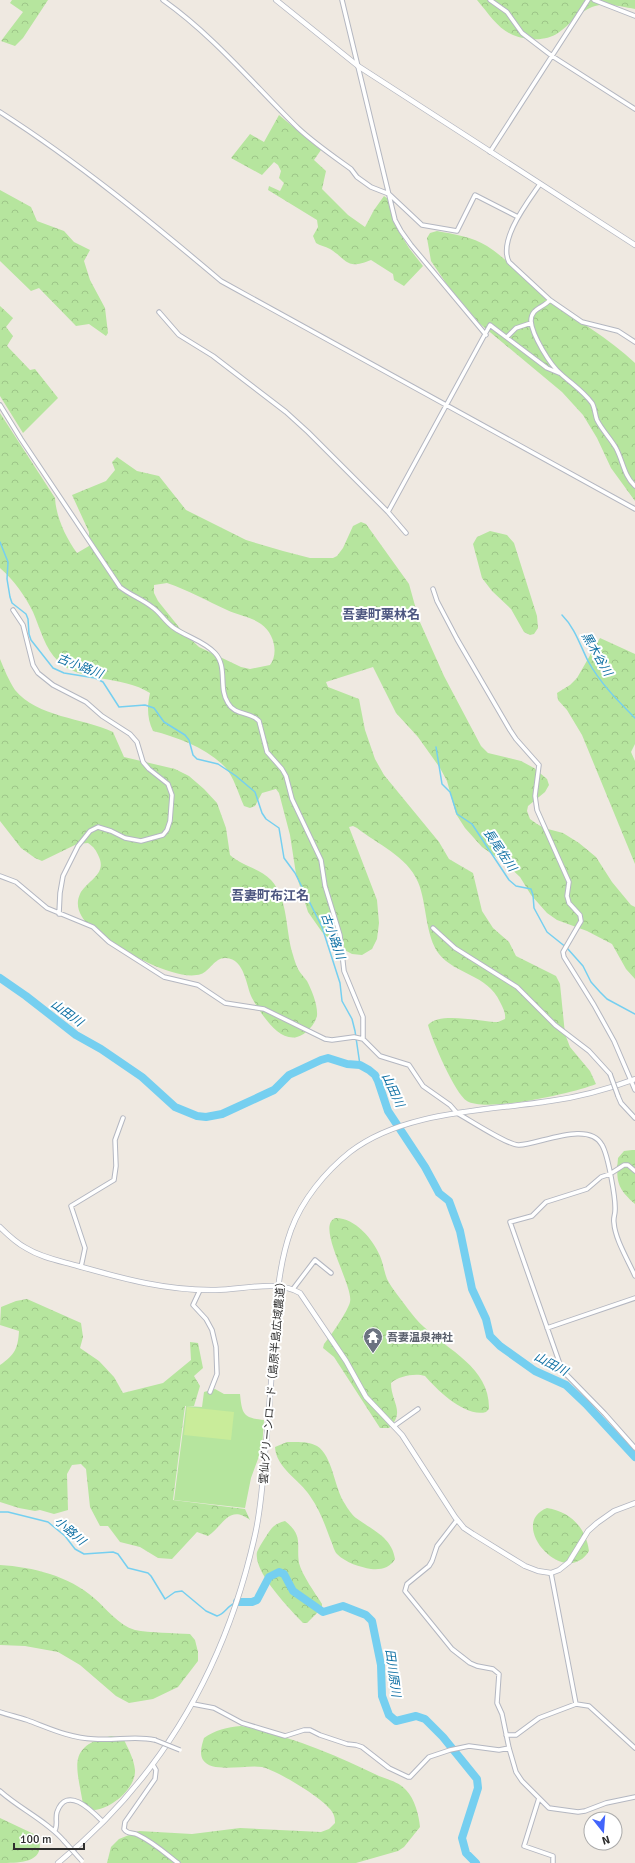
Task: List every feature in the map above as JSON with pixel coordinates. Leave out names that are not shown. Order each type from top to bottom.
[{"type":"street","points":[[163,0],[177,10],[242,70],[299,129],[351,169],[357,177],[371,187],[389,194],[422,225],[457,231],[475,195],[518,217]]},
{"type":"street","points":[[276,0],[358,66],[635,245]]},
{"type":"street","points":[[342,0],[395,220],[401,231],[486,335]]},
{"type":"street","points":[[490,0],[507,12],[522,33],[552,56],[635,109]]},
{"type":"street","points":[[490,152],[588,0]]},
{"type":"street","points":[[594,0],[635,16]]},
{"type":"street","points":[[0,112],[37,136],[156,227],[221,281],[635,509]]},
{"type":"street","points":[[540,184],[518,217],[506,247],[506,257],[509,262],[550,300],[582,322],[614,330],[635,342]]},
{"type":"street","points":[[550,300],[545,306],[534,311],[531,323],[542,346],[559,373]]},
{"type":"street","points":[[159,312],[178,335],[213,356],[286,412],[388,512],[406,533]]},
{"type":"street","points":[[506,337],[516,328],[531,323]]},
{"type":"street","points":[[388,512],[448,405],[490,325],[542,365],[559,373],[582,391],[593,404],[598,422],[616,449],[622,466],[635,486]]},
{"type":"street","points":[[0,405],[21,440],[120,587],[131,596],[152,607],[173,628],[215,653],[222,665],[225,698],[228,704],[239,713],[251,716],[258,721],[267,752],[282,769],[292,799],[321,860],[325,886],[340,936],[344,971],[363,1017],[361,1038]]},
{"type":"street","points":[[433,588],[437,600],[457,639],[510,730],[516,739],[539,764],[535,796],[537,810],[569,882],[567,896],[569,903],[580,915],[581,921],[563,952],[564,957],[594,1005],[614,1041],[634,1080],[635,1090]]},
{"type":"street","points":[[13,610],[23,626],[32,665],[38,673],[53,685],[86,702],[102,716],[130,734],[137,742],[144,762],[149,769],[168,784],[172,795],[170,821],[167,830],[162,835],[141,841],[125,838],[111,831],[98,827],[90,830],[78,846],[63,876],[60,893],[60,914]]},
{"type":"street","points":[[0,876],[16,882],[47,908],[93,927],[109,942],[164,977],[198,985],[225,1003],[264,1009],[325,1040],[354,1037],[361,1038],[380,1056],[409,1065],[423,1086],[457,1113],[514,1145],[532,1143],[578,1133],[587,1134],[599,1140],[602,1145],[610,1174],[615,1206],[613,1221],[616,1236],[635,1276]]},
{"type":"street","points":[[432,928],[455,948],[517,987],[555,1024],[589,1051],[610,1074],[621,1102],[635,1118]]},
{"type":"street","name":"雲仙グリーンロード（島原半島広域農道）","points":[[58,1863],[103,1822],[153,1765],[193,1704],[229,1627],[240,1596],[256,1532],[263,1481],[279,1285],[284,1252],[292,1228],[302,1206],[323,1177],[351,1151],[384,1133],[419,1120],[457,1113],[553,1101],[634,1080]]},
{"type":"street","points":[[81,1267],[86,1248],[71,1206],[114,1180],[116,1166],[115,1140],[123,1118]]},
{"type":"street","points":[[635,1171],[626,1165],[601,1177],[587,1189],[542,1204],[532,1216],[510,1222],[547,1328],[565,1374],[605,1414],[635,1448]]},
{"type":"street","points":[[0,1227],[18,1242],[35,1253],[81,1267],[150,1284],[200,1290],[235,1289],[279,1285],[293,1289],[304,1297],[346,1361],[366,1397],[402,1435],[457,1520],[468,1531],[519,1562],[538,1571],[551,1573],[558,1570],[569,1562],[588,1531],[597,1522],[614,1511],[635,1504]]},
{"type":"street","points":[[293,1289],[315,1260],[331,1273]]},
{"type":"street","points":[[200,1290],[193,1306],[206,1319],[212,1330],[216,1347],[217,1374],[210,1392]]},
{"type":"street","points":[[547,1328],[635,1298]]},
{"type":"street","points":[[394,1426],[418,1409]]},
{"type":"street","points":[[457,1520],[437,1546],[429,1566],[407,1584],[405,1591],[452,1649],[470,1663],[497,1671],[499,1680],[496,1700],[502,1714],[516,1772],[522,1781],[549,1808],[578,1812],[606,1803],[635,1797]]},
{"type":"street","points":[[551,1573],[576,1704]]},
{"type":"street","points":[[193,1704],[214,1708],[242,1723],[285,1736],[304,1730],[310,1730],[347,1744],[362,1747],[389,1768],[408,1777],[429,1757],[450,1750],[468,1746],[499,1750],[509,1748]]},
{"type":"street","points":[[506,1735],[516,1735],[540,1718],[576,1704],[589,1706],[635,1748]]},
{"type":"street","points":[[0,1712],[74,1737],[108,1740],[144,1737],[156,1740],[180,1750]]},
{"type":"street","points":[[153,1765],[156,1770],[155,1779],[125,1822],[124,1829],[128,1833],[138,1835],[158,1847],[178,1863]]},
{"type":"street","points":[[0,1791],[14,1804],[54,1830],[83,1862]]},
{"type":"street","points":[[539,1798],[524,1846],[553,1856],[553,1863]]},
{"type":"street","points":[[54,1830],[58,1810],[61,1805],[71,1800],[82,1802],[103,1822]]},
{"type":"green space","points":[[12,0],[48,0],[23,38],[15,46],[1,41],[23,12],[10,3]]},
{"type":"green space","points":[[477,0],[635,0],[635,9],[608,5],[592,7],[583,12],[555,35],[535,39],[522,38],[500,27]]},
{"type":"green space","points":[[279,115],[321,150],[314,160],[326,171],[322,189],[348,215],[365,227],[374,210],[384,196],[388,199],[395,225],[409,248],[423,266],[404,286],[394,280],[393,274],[371,260],[357,264],[348,263],[330,249],[316,243],[313,236],[318,227],[317,220],[268,190],[269,186],[280,191],[284,183],[279,178],[281,171],[278,165],[274,162],[262,175],[231,158],[250,134],[264,142]]},
{"type":"green space","points":[[0,190],[31,207],[37,221],[64,231],[74,242],[90,250],[84,261],[90,280],[105,308],[108,333],[106,336],[89,324],[76,326],[39,288],[31,291],[0,261]]},
{"type":"green space","points":[[437,231],[469,238],[487,246],[503,258],[547,298],[603,337],[635,363],[635,501],[611,468],[597,438],[583,415],[562,392],[479,323],[448,286],[431,261],[427,238],[430,233]]},
{"type":"green space","points":[[0,306],[13,318],[6,327],[13,336],[7,346],[30,370],[35,369],[58,398],[23,433],[0,396]]},
{"type":"green space","points":[[0,413],[55,498],[57,512],[62,527],[77,553],[89,546],[89,532],[72,495],[106,481],[115,470],[112,462],[117,457],[137,471],[159,476],[186,510],[246,540],[283,551],[310,558],[333,558],[337,556],[343,548],[353,526],[361,522],[366,524],[409,584],[419,620],[444,676],[481,746],[488,753],[521,761],[534,768],[547,779],[549,785],[545,792],[528,806],[527,811],[530,819],[544,828],[563,833],[579,843],[596,857],[612,882],[631,905],[635,907],[635,979],[626,969],[612,944],[587,931],[557,920],[547,913],[531,895],[520,877],[506,864],[482,847],[465,828],[456,814],[447,781],[440,768],[418,737],[396,713],[373,667],[326,682],[328,687],[359,699],[365,730],[375,759],[384,775],[439,842],[449,859],[473,873],[482,911],[493,928],[509,942],[516,956],[556,976],[560,984],[565,1034],[570,1047],[590,1071],[596,1084],[551,1096],[510,1103],[492,1105],[477,1104],[467,1101],[450,1078],[428,1025],[434,1021],[451,1018],[498,1022],[505,1019],[505,1013],[494,993],[487,986],[446,961],[434,947],[421,890],[413,873],[407,865],[391,851],[357,828],[353,826],[349,827],[377,900],[379,923],[377,939],[372,949],[362,955],[352,954],[337,946],[322,932],[308,912],[296,874],[290,835],[279,793],[276,789],[262,793],[255,806],[250,808],[244,806],[231,775],[218,760],[191,744],[172,736],[153,731],[148,712],[150,693],[139,687],[78,673],[67,668],[58,661],[53,656],[46,644],[33,612],[19,588],[0,568]],"holes":[[[167,583],[261,624],[269,633],[274,643],[274,655],[270,665],[250,669],[241,667],[199,647],[182,631],[158,601],[154,593],[154,585]]]},
{"type":"green space","points":[[490,531],[507,535],[514,543],[537,616],[538,628],[534,634],[530,635],[524,632],[511,609],[492,591],[482,578],[473,544],[477,537]]},
{"type":"green space","points":[[600,638],[635,654],[635,744],[631,752],[635,761],[635,864],[582,735],[567,710],[558,700],[557,693],[570,685],[577,678]]},
{"type":"green space","points":[[0,659],[15,690],[24,699],[35,706],[61,716],[101,727],[113,732],[124,757],[175,769],[189,776],[217,803],[226,828],[230,855],[271,880],[281,897],[294,960],[309,985],[317,1007],[316,1019],[307,1032],[297,1037],[290,1037],[283,1035],[270,1025],[252,998],[241,968],[232,960],[222,958],[201,974],[180,974],[155,966],[131,954],[112,943],[93,929],[82,917],[78,902],[83,889],[95,877],[100,869],[101,863],[98,855],[93,847],[88,843],[77,844],[42,861],[21,848],[0,821]]},
{"type":"green space","points":[[635,1150],[635,1204],[621,1188],[617,1173],[618,1158],[624,1151]]},
{"type":"green space","points":[[336,1218],[350,1222],[368,1237],[377,1249],[389,1283],[408,1309],[422,1325],[475,1371],[483,1382],[488,1395],[489,1409],[486,1412],[478,1413],[470,1411],[452,1402],[425,1376],[407,1376],[391,1383],[397,1412],[396,1417],[389,1428],[380,1428],[334,1357],[323,1348],[350,1302],[350,1294],[336,1256],[329,1231],[330,1223]]},
{"type":"green space","points":[[27,1299],[81,1323],[83,1337],[80,1348],[99,1361],[114,1377],[123,1393],[163,1383],[191,1360],[190,1342],[198,1343],[203,1368],[194,1376],[200,1386],[194,1406],[185,1406],[173,1500],[245,1509],[250,1520],[237,1514],[232,1515],[208,1536],[197,1532],[172,1559],[158,1558],[140,1547],[120,1542],[108,1526],[100,1526],[90,1507],[86,1469],[81,1464],[72,1465],[67,1474],[68,1510],[54,1514],[40,1510],[35,1511],[19,1508],[0,1502],[0,1365],[15,1351],[19,1331],[0,1325],[1,1307],[16,1301]]},
{"type":"green space","points":[[215,1389],[224,1394],[240,1394],[245,1414],[252,1418],[264,1420],[262,1448],[251,1478],[245,1508],[174,1500],[186,1406],[202,1407],[204,1392]]},
{"type":"green space","points":[[187,1407],[234,1412],[231,1440],[184,1435]]},
{"type":"green space","points":[[287,1442],[310,1443],[317,1446],[322,1451],[327,1457],[338,1490],[349,1510],[356,1518],[380,1535],[390,1545],[395,1559],[391,1564],[382,1569],[371,1569],[358,1566],[337,1554],[314,1501],[306,1490],[279,1461],[275,1447]]},
{"type":"green space","points":[[547,1508],[556,1510],[570,1517],[581,1528],[585,1535],[589,1551],[579,1561],[567,1563],[554,1559],[544,1550],[536,1539],[533,1527],[536,1516]]},
{"type":"green space","points":[[285,1521],[295,1531],[298,1540],[299,1563],[309,1584],[322,1604],[322,1608],[307,1623],[303,1623],[266,1580],[257,1560],[257,1552],[269,1532],[275,1525]]},
{"type":"green space","points":[[0,1565],[25,1568],[62,1578],[84,1590],[118,1621],[129,1628],[141,1631],[190,1634],[195,1640],[198,1652],[198,1661],[178,1687],[153,1699],[129,1703],[116,1696],[80,1665],[58,1652],[25,1646],[0,1645]]},
{"type":"green space","points":[[241,1726],[312,1746],[397,1783],[406,1790],[412,1798],[418,1813],[420,1827],[404,1847],[398,1851],[356,1863],[107,1863],[111,1847],[119,1839],[139,1831],[192,1834],[240,1828],[321,1832],[329,1829],[335,1823],[333,1814],[325,1804],[308,1791],[278,1773],[256,1766],[230,1768],[214,1767],[203,1760],[201,1752],[204,1738],[221,1729]]},
{"type":"green space","points":[[111,1736],[123,1738],[133,1762],[135,1770],[134,1777],[132,1784],[122,1796],[109,1805],[92,1810],[86,1808],[83,1804],[77,1769],[78,1760],[81,1752],[87,1746],[97,1740]]},
{"type":"green space","points":[[0,1818],[38,1836],[40,1845],[39,1852],[30,1860],[24,1862],[0,1863]]},
{"type":"waterway","name":"古小路川","points":[[0,542],[8,562],[7,579],[12,603],[26,614],[31,640],[53,668],[64,673],[95,678],[103,682],[119,707],[145,705],[154,708],[164,722],[185,735],[189,740],[193,755],[197,759],[218,764],[236,776],[255,792],[262,813],[266,819],[279,828],[284,858],[295,873],[322,927],[340,983],[342,1001],[352,1019],[360,1065]]},
{"type":"waterway","name":"黒木谷川","points":[[562,615],[574,631],[588,661],[598,677],[635,718]]},
{"type":"waterway","name":"長尾佐川","points":[[436,747],[442,784],[450,792],[457,814],[472,824],[509,880],[516,886],[531,889],[534,908],[547,932],[567,948],[583,966],[591,982],[607,999],[635,1014]]},
{"type":"waterway","name":"山田川","points":[[0,978],[76,1035],[101,1049],[142,1077],[175,1107],[197,1116],[206,1117],[222,1114],[274,1090],[289,1075],[328,1058],[347,1064],[360,1065],[369,1070],[375,1075],[378,1081],[388,1111],[425,1167],[439,1193],[449,1201],[460,1231],[472,1289],[486,1319],[490,1336],[500,1346],[535,1371],[566,1385],[586,1404],[635,1457]]},
{"type":"waterway","name":"小路川","points":[[0,1512],[8,1512],[48,1522],[65,1536],[75,1549],[84,1554],[113,1552],[118,1554],[128,1568],[148,1573],[165,1599],[175,1592],[182,1591],[206,1611],[217,1616],[222,1614],[235,1603]]},
{"type":"waterway","name":"田川原川","points":[[237,1602],[252,1602],[257,1600],[269,1577],[279,1572],[284,1574],[293,1591],[323,1612],[343,1606],[366,1615],[372,1621],[381,1665],[382,1696],[389,1715],[396,1721],[416,1716],[425,1719],[443,1737],[477,1779],[478,1788],[462,1838],[466,1853],[476,1863]]},
{"type":"place","name":"吾妻温泉神社","points":[[373,1354]]},
{"type":"district","name":"吾妻町栗林名","points":[[381,614]]},
{"type":"district","name":"吾妻町布江名","points":[[270,895]]}]
